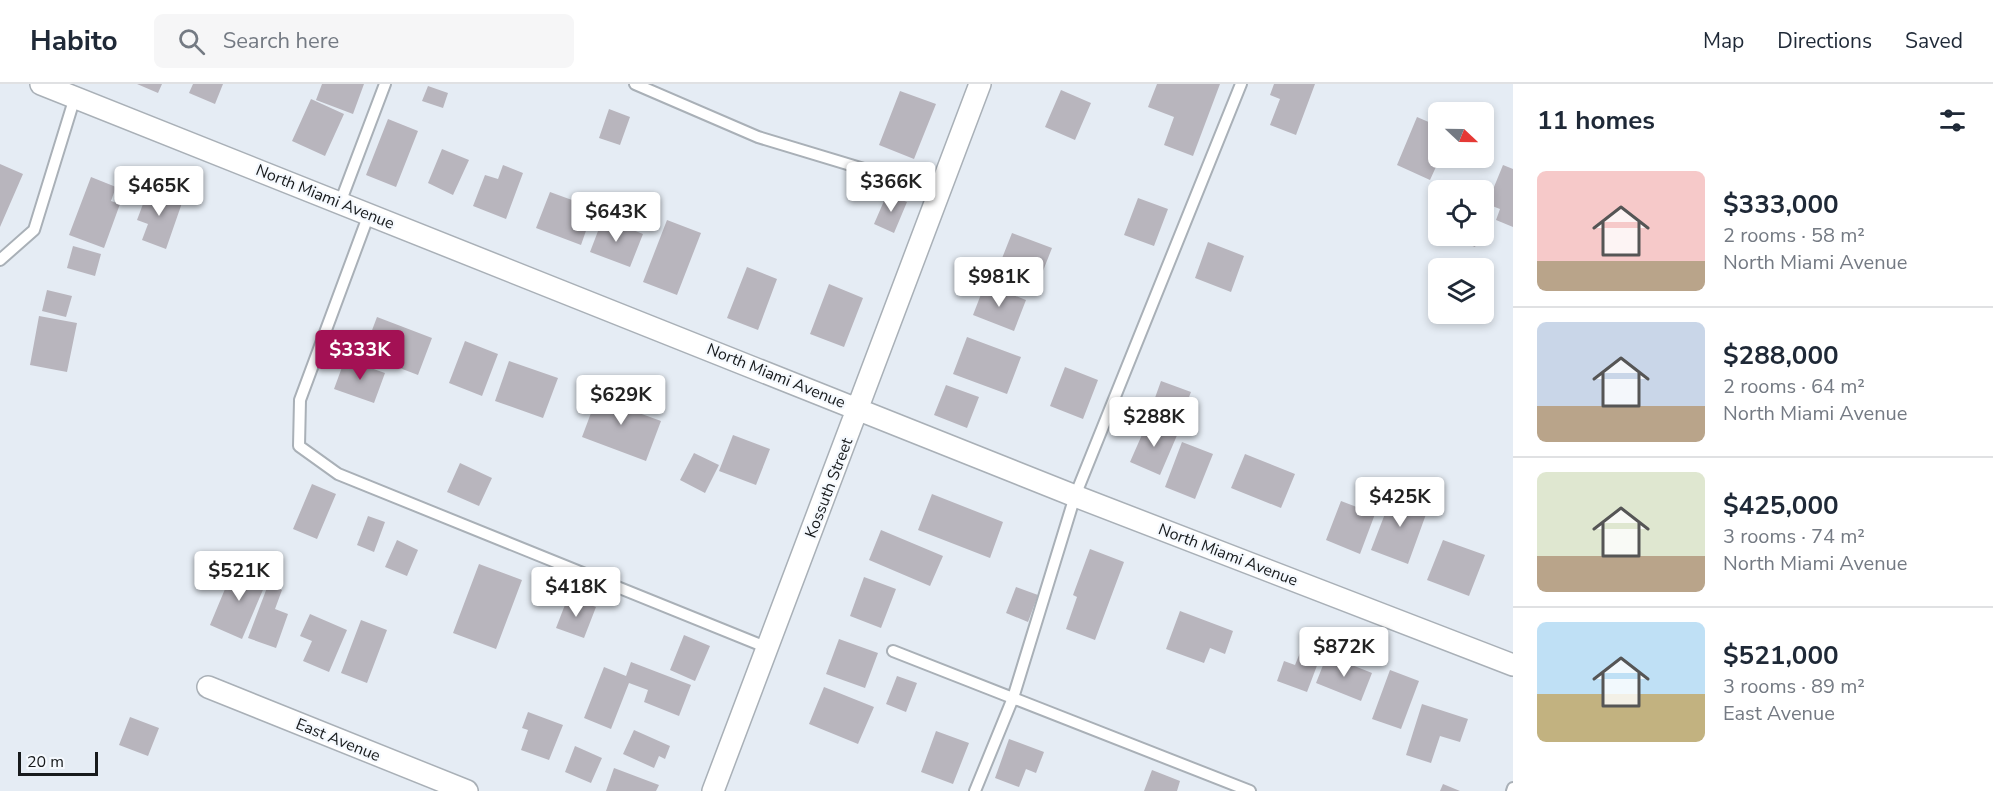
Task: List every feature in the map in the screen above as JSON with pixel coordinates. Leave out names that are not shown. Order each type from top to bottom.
[{"type":"street","name":"North Miami Avenue","points":[[41,84],[1075,496],[1513,665]]},
{"type":"street","name":"Kossuth Street","points":[[713,791],[980,84]]},
{"type":"street","name":"East Avenue","points":[[208,687],[467,791]]},
{"type":"lane","points":[[340,203],[385,84]]},
{"type":"lane","points":[[634,84],[758,137],[940,192]]},
{"type":"lane","points":[[975,791],[1012,698],[1075,496],[1241,84]]},
{"type":"lane","points":[[0,260],[34,230],[75,98]]},
{"type":"lane","points":[[369,214],[300,400],[299,446],[338,474],[768,648]]},
{"type":"lane","points":[[893,651],[1250,791]]},
{"type":"building","points":[[137,84],[162,84],[158,93]]},
{"type":"building","points":[[193,84],[223,84],[215,104],[189,93]]},
{"type":"building","points":[[322,84],[364,84],[353,114],[316,100]]},
{"type":"building","points":[[1157,84],[1220,84],[1193,156],[1164,145],[1174,117],[1148,107]]},
{"type":"building","points":[[1274,84],[1315,84],[1296,135],[1270,125],[1280,99],[1270,95]]},
{"type":"building","points":[[428,86],[448,93],[443,108],[422,101]]},
{"type":"building","points":[[1061,90],[1091,103],[1075,140],[1045,127]]},
{"type":"building","points":[[900,91],[936,104],[914,159],[879,145]]},
{"type":"building","points":[[311,99],[344,114],[325,156],[292,141]]},
{"type":"building","points":[[609,109],[630,117],[620,145],[599,138]]},
{"type":"building","points":[[1417,117],[1428,122],[1428,168],[1435,168],[1430,180],[1397,165]]},
{"type":"building","points":[[388,119],[418,131],[396,187],[366,175]]},
{"type":"building","points":[[442,149],[469,160],[453,195],[428,183]]},
{"type":"building","points":[[0,164],[23,174],[0,227]]},
{"type":"building","points":[[503,165],[523,173],[506,219],[473,206],[485,175],[498,179]]},
{"type":"building","points":[[1503,165],[1513,169],[1513,227],[1496,220],[1500,209],[1494,207],[1494,187]]},
{"type":"building","points":[[91,177],[116,187],[111,201],[120,204],[104,248],[69,235]]},
{"type":"building","points":[[149,188],[183,200],[166,249],[142,240],[148,224],[137,220]]},
{"type":"building","points":[[550,192],[594,208],[581,245],[536,228]]},
{"type":"building","points":[[887,194],[907,202],[894,233],[874,224]]},
{"type":"building","points":[[1138,198],[1168,209],[1154,246],[1124,235]]},
{"type":"building","points":[[603,218],[643,234],[630,267],[590,252]]},
{"type":"building","points":[[667,220],[701,233],[677,295],[643,282]]},
{"type":"building","points":[[1012,233],[1052,248],[1035,291],[995,276]]},
{"type":"building","points":[[1208,242],[1244,256],[1231,292],[1195,278]]},
{"type":"building","points":[[73,246],[101,254],[95,276],[67,268]]},
{"type":"building","points":[[747,267],[777,279],[758,330],[727,318]]},
{"type":"building","points":[[829,284],[863,298],[844,347],[810,334]]},
{"type":"building","points":[[985,284],[1026,300],[1014,331],[973,315]]},
{"type":"building","points":[[47,290],[72,296],[66,317],[42,311]]},
{"type":"building","points":[[39,316],[77,323],[67,372],[30,365]]},
{"type":"building","points":[[377,317],[432,338],[418,375],[363,354]]},
{"type":"building","points":[[967,337],[1021,357],[1007,394],[953,374]]},
{"type":"building","points":[[465,341],[498,354],[482,396],[449,383]]},
{"type":"building","points":[[345,359],[385,373],[374,403],[334,389]]},
{"type":"building","points":[[509,361],[558,378],[543,418],[495,401]]},
{"type":"building","points":[[1065,367],[1098,380],[1083,419],[1050,406]]},
{"type":"building","points":[[1161,381],[1191,392],[1180,420],[1151,409]]},
{"type":"building","points":[[946,385],[979,397],[967,428],[934,415]]},
{"type":"building","points":[[600,389],[631,400],[628,409],[661,421],[646,461],[582,437]]},
{"type":"building","points":[[1148,421],[1178,433],[1160,475],[1130,462]]},
{"type":"building","points":[[733,435],[770,449],[756,485],[719,471]]},
{"type":"building","points":[[1182,442],[1213,454],[1195,499],[1165,487]]},
{"type":"building","points":[[694,453],[719,465],[705,493],[680,480]]},
{"type":"building","points":[[1245,454],[1295,474],[1281,508],[1231,488]]},
{"type":"building","points":[[460,463],[492,478],[479,506],[447,492]]},
{"type":"building","points":[[312,484],[336,494],[317,539],[293,529]]},
{"type":"building","points":[[1393,493],[1429,506],[1408,564],[1371,550]]},
{"type":"building","points":[[932,494],[1003,522],[990,558],[918,530]]},
{"type":"building","points":[[1341,501],[1375,514],[1360,554],[1326,540]]},
{"type":"building","points":[[368,516],[385,522],[374,552],[357,545]]},
{"type":"building","points":[[881,530],[943,556],[930,586],[869,560]]},
{"type":"building","points":[[397,540],[418,550],[407,576],[385,567]]},
{"type":"building","points":[[1443,540],[1485,555],[1469,596],[1427,580]]},
{"type":"building","points":[[1090,549],[1124,562],[1095,640],[1066,629],[1077,597],[1073,595]]},
{"type":"building","points":[[479,564],[522,580],[496,649],[453,633]]},
{"type":"building","points":[[235,565],[268,578],[242,639],[210,625]]},
{"type":"building","points":[[864,577],[896,589],[881,628],[850,616]]},
{"type":"building","points":[[268,585],[282,590],[275,609],[288,614],[276,648],[248,638]]},
{"type":"building","points":[[1016,587],[1038,595],[1028,622],[1006,613]]},
{"type":"building","points":[[568,597],[596,607],[584,638],[556,628]]},
{"type":"building","points":[[1180,611],[1233,631],[1225,654],[1210,648],[1204,663],[1166,649]]},
{"type":"building","points":[[310,614],[347,630],[329,672],[303,661],[312,641],[300,636]]},
{"type":"building","points":[[361,620],[387,630],[367,683],[341,673]]},
{"type":"building","points":[[684,635],[710,646],[695,681],[670,670]]},
{"type":"building","points":[[839,639],[878,653],[865,688],[826,674]]},
{"type":"building","points":[[1302,648],[1321,655],[1307,692],[1277,681],[1284,661],[1295,665]]},
{"type":"building","points":[[1327,655],[1372,673],[1361,701],[1316,683]]},
{"type":"building","points":[[631,662],[691,685],[679,716],[644,702],[648,690],[629,683],[611,729],[584,718],[604,667],[626,676]]},
{"type":"building","points":[[1390,670],[1419,681],[1401,729],[1372,719]]},
{"type":"building","points":[[897,676],[917,683],[906,712],[886,704]]},
{"type":"building","points":[[824,687],[874,707],[858,744],[809,724]]},
{"type":"building","points":[[1422,704],[1468,719],[1460,742],[1440,736],[1431,763],[1406,755]]},
{"type":"building","points":[[528,712],[563,725],[549,760],[521,750],[528,730],[522,728]]},
{"type":"building","points":[[130,717],[159,728],[148,756],[119,745]]},
{"type":"building","points":[[634,730],[670,746],[665,759],[659,756],[654,768],[623,754]]},
{"type":"building","points":[[936,731],[969,743],[953,784],[921,772]]},
{"type":"building","points":[[1009,739],[1044,752],[1036,773],[1026,769],[1019,787],[995,778]]},
{"type":"building","points":[[575,746],[602,758],[591,783],[565,772]]},
{"type":"building","points":[[614,768],[659,785],[656,791],[606,791]]},
{"type":"building","points":[[1152,770],[1180,781],[1177,791],[1144,791]]},
{"type":"building","points":[[1443,784],[1460,791],[1440,791]]}]
